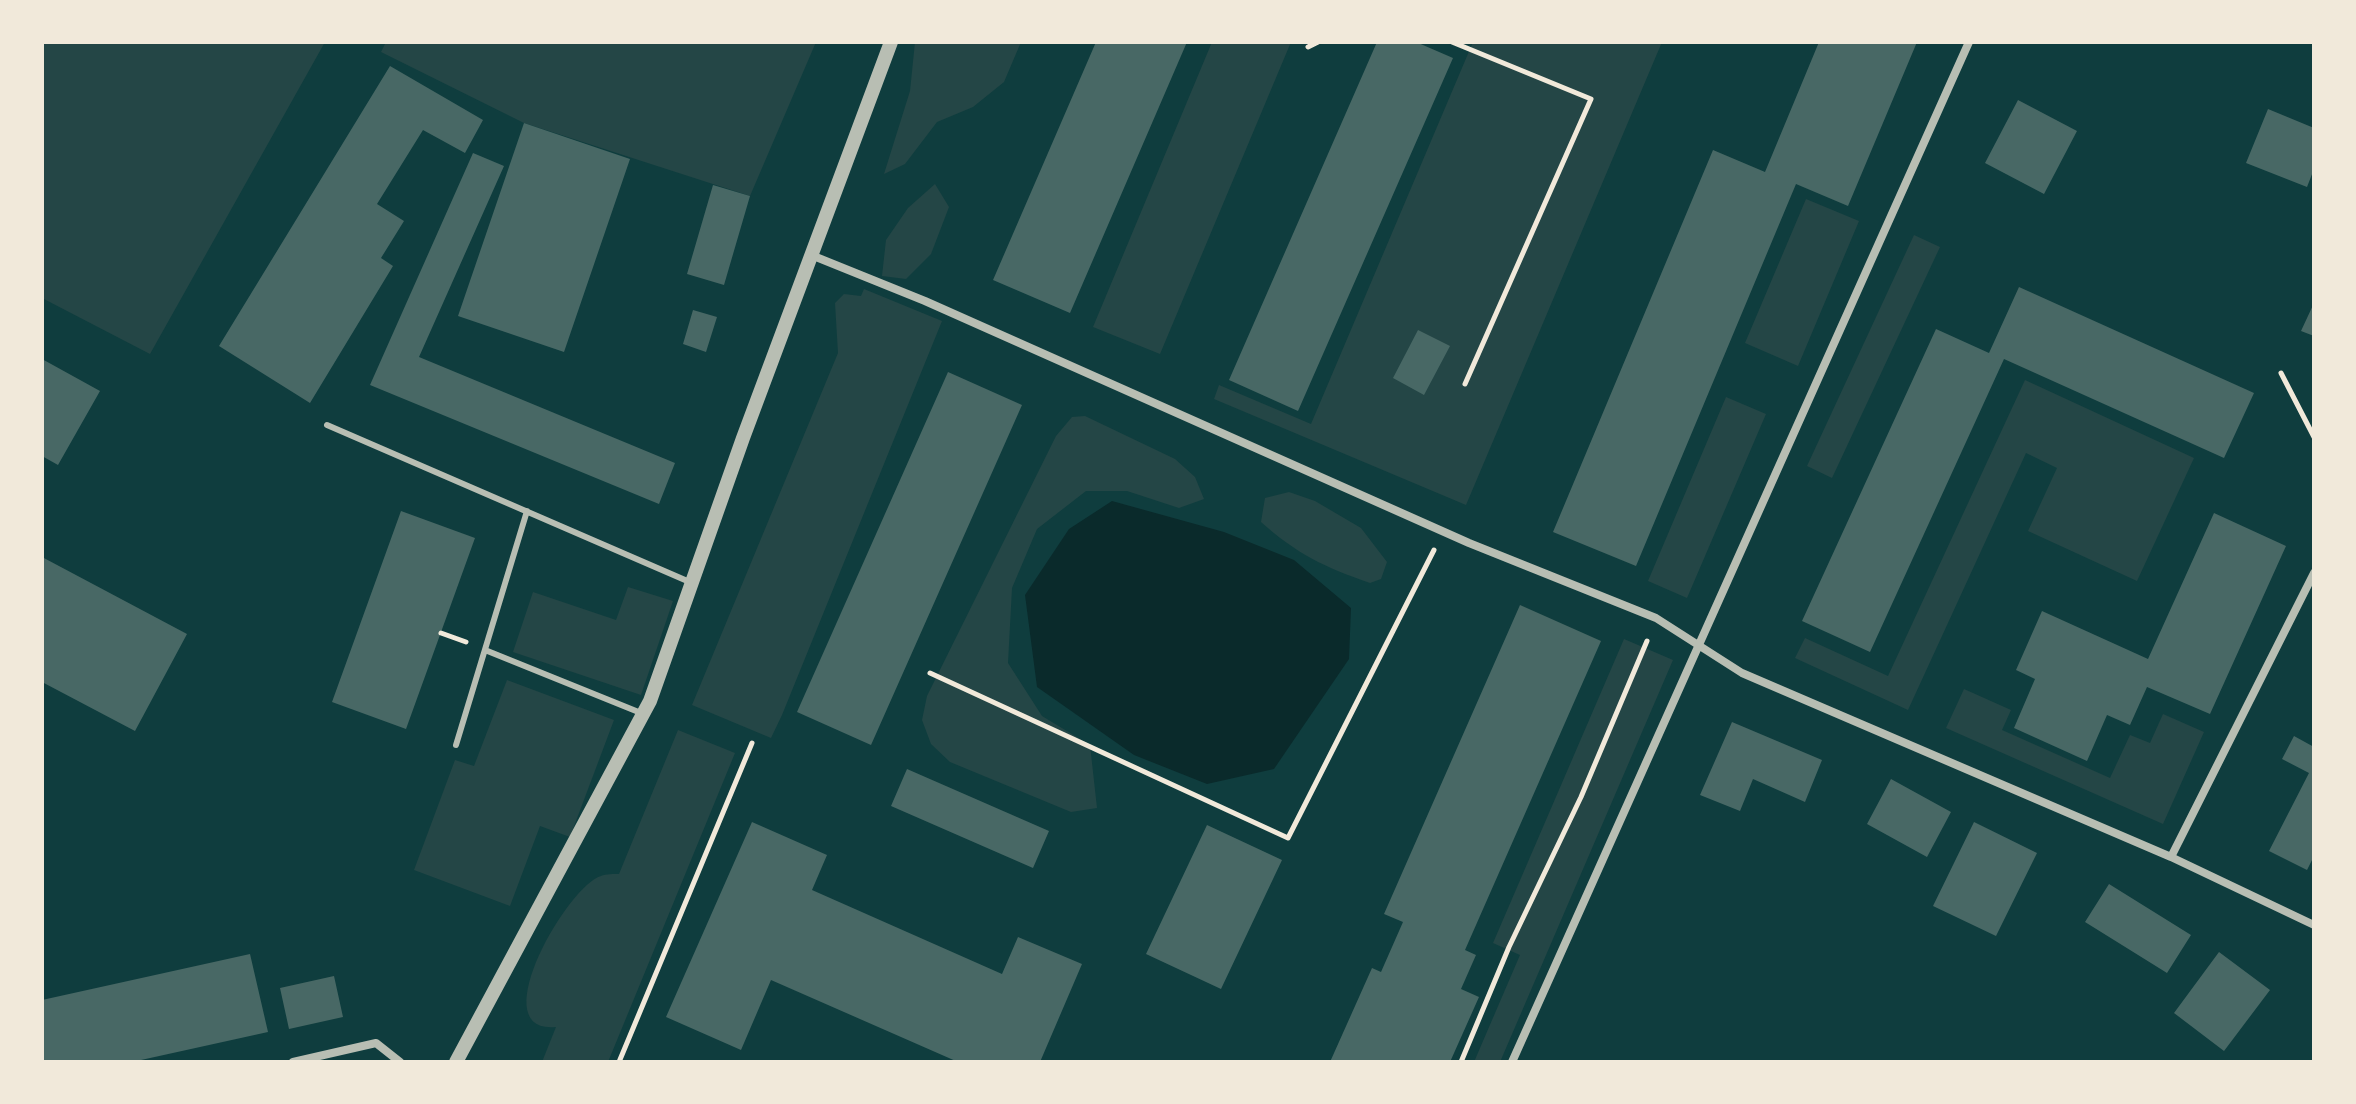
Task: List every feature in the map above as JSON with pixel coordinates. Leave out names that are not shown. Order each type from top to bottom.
[{"type":"street","points":[[456,1062],[644,714],[810,255],[891,42]]},
{"type":"street","points":[[1512,1062],[1969,42]]},
{"type":"street","points":[[810,255],[925,301],[1444,532],[1656,618],[1742,673],[2171,857],[2314,925]]},
{"type":"street","points":[[2171,857],[2314,573]]},
{"type":"street","points":[[293,1062],[376,1043],[400,1062]]},
{"type":"lane","points":[[327,425],[692,583]]},
{"type":"lane","points":[[456,745],[527,511]]},
{"type":"lane","points":[[485,650],[644,714]]},
{"type":"path","points":[[1308,47],[1318,42]]},
{"type":"path","points":[[1452,42],[1591,99],[1465,384]]},
{"type":"path","points":[[2281,373],[2314,437]]},
{"type":"path","points":[[930,673],[1288,838],[1444,532]]},
{"type":"path","points":[[1461,1062],[1509,947],[1581,797],[1656,618]]},
{"type":"path","points":[[619,1062],[752,743]]},
{"type":"shaded area","points":[[42,42],[325,42],[150,354],[42,298]]},
{"type":"shaded area","points":[[386,42],[816,42],[750,196],[524,123],[381,52]]},
{"type":"shaded area","points":[[915,42],[1021,42],[1004,82],[973,107],[937,122],[905,164],[884,174],[910,91]]},
{"type":"shaded area","points":[[1212,42],[1291,42],[1160,354],[1093,327]]},
{"type":"shaded area","points":[[1473,42],[1662,42],[1466,505],[1214,399],[1219,385],[1311,424]]},
{"type":"shaded area","points":[[935,184],[949,207],[931,254],[906,279],[882,276],[886,240],[908,208]]},
{"type":"shaded area","points":[[1806,199],[1859,221],[1798,366],[1745,343]]},
{"type":"shaded area","points":[[1914,235],[1940,247],[1832,478],[1807,466]]},
{"type":"shaded area","points":[[864,289],[942,321],[771,738],[692,705],[838,353],[835,303],[844,294],[861,296]]},
{"type":"shaded area","points":[[2025,380],[2194,458],[2137,581],[2028,531],[2057,468],[2026,453],[1908,710],[1795,658],[1805,638],[1888,676]]},
{"type":"shaded area","points":[[1726,397],[1766,414],[1687,598],[1648,581]]},
{"type":"shaded area","points":[[1085,416],[1175,459],[1195,477],[1204,499],[1179,508],[1127,491],[1086,491],[1037,529],[1012,588],[1008,663],[1042,716],[1090,745],[1097,808],[1071,812],[950,762],[931,744],[922,720],[927,696],[1056,436],[1072,417]]},
{"type":"shaded area","points":[[1289,492],[1315,501],[1361,528],[1387,562],[1381,579],[1370,583],[1325,565],[1287,543],[1261,522],[1265,498]]},
{"type":"shaded area","points":[[1112,501],[1224,532],[1294,560],[1351,608],[1349,659],[1274,769],[1207,784],[1134,755],[1037,687],[1025,595],[1069,529]]},
{"type":"shaded area","points":[[628,587],[673,601],[641,695],[513,652],[533,592],[616,620]]},
{"type":"shaded area","points":[[1624,639],[1673,660],[1500,1062],[1474,1062],[1520,955],[1493,943]]},
{"type":"shaded area","points":[[507,680],[614,720],[570,837],[540,826],[510,906],[414,870],[455,760],[474,766]]},
{"type":"shaded area","points":[[1964,689],[2011,710],[2002,730],[2110,778],[2130,735],[2150,743],[2163,714],[2204,732],[2163,824],[1946,728]]},
{"type":"shaded area","points":[[678,730],[735,753],[608,1062],[542,1062],[556,1027],[535,1023],[527,1008],[529,985],[538,958],[552,930],[586,886],[601,876],[619,874]]},
{"type":"building","points":[[1096,42],[1187,42],[1070,313],[993,280]]},
{"type":"building","points":[[1377,42],[1416,42],[1453,58],[1298,411],[1229,380]]},
{"type":"building","points":[[1819,42],[1917,42],[1848,206],[1796,184],[1636,566],[1553,532],[1713,150],[1765,172]]},
{"type":"building","points":[[390,66],[483,120],[465,153],[423,130],[377,204],[404,221],[381,258],[393,266],[310,403],[219,346]]},
{"type":"building","points":[[2018,100],[2077,131],[2044,194],[1985,163]]},
{"type":"building","points":[[2268,109],[2314,128],[2314,169],[2307,187],[2246,163]]},
{"type":"building","points":[[524,123],[630,159],[564,352],[458,316]]},
{"type":"building","points":[[473,153],[504,166],[419,357],[675,463],[659,504],[370,385]]},
{"type":"building","points":[[713,185],[750,196],[724,285],[687,274]]},
{"type":"building","points":[[2019,287],[2254,393],[2224,458],[2004,359],[1870,652],[1802,621],[1936,329],[1989,353]]},
{"type":"building","points":[[2314,303],[2314,336],[2301,331]]},
{"type":"building","points":[[693,310],[717,317],[706,352],[683,344]]},
{"type":"building","points":[[1418,330],[1450,346],[1424,395],[1393,378]]},
{"type":"building","points":[[42,359],[100,391],[58,465],[42,456]]},
{"type":"building","points":[[948,372],[1022,405],[871,745],[797,712]]},
{"type":"building","points":[[401,511],[475,538],[406,729],[332,702]]},
{"type":"building","points":[[2214,513],[2286,546],[2210,714],[2147,687],[2130,725],[2107,715],[2087,761],[2014,728],[2035,679],[2016,670],[2042,611],[2148,659]]},
{"type":"building","points":[[42,557],[187,634],[135,731],[42,682]]},
{"type":"building","points":[[1520,605],[1601,641],[1465,950],[1476,955],[1461,989],[1479,997],[1450,1062],[1330,1062],[1372,968],[1381,972],[1403,922],[1384,914]]},
{"type":"building","points":[[1732,722],[1822,760],[1805,802],[1753,779],[1740,811],[1700,795]]},
{"type":"building","points":[[2294,736],[2314,747],[2314,856],[2307,870],[2269,851],[2309,773],[2282,759]]},
{"type":"building","points":[[907,769],[1049,831],[1033,868],[891,806]]},
{"type":"building","points":[[1891,779],[1951,812],[1927,857],[1867,824]]},
{"type":"building","points":[[752,822],[827,855],[812,890],[1002,974],[1018,937],[1082,964],[1040,1062],[958,1062],[771,980],[741,1050],[666,1017]]},
{"type":"building","points":[[1974,822],[2037,853],[1996,936],[1933,906]]},
{"type":"building","points":[[1207,825],[1282,860],[1221,989],[1146,954]]},
{"type":"building","points":[[2109,884],[2191,935],[2167,973],[2085,922]]},
{"type":"building","points":[[2219,952],[2270,990],[2224,1051],[2174,1013]]},
{"type":"building","points":[[250,954],[268,1032],[132,1062],[42,1062],[42,1000]]},
{"type":"building","points":[[334,976],[343,1017],[289,1029],[280,988]]}]
